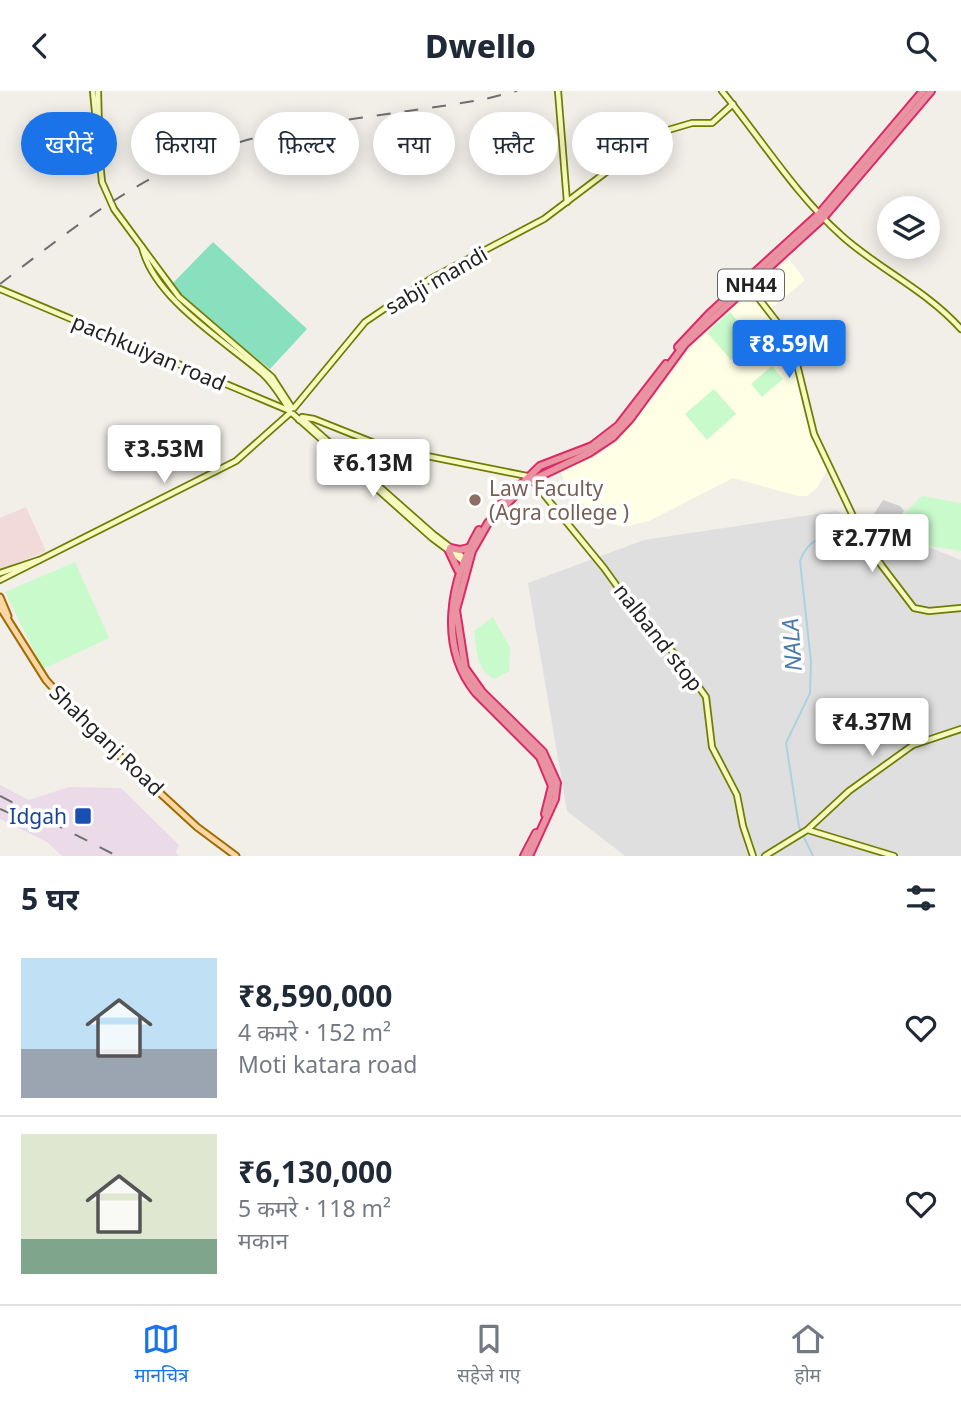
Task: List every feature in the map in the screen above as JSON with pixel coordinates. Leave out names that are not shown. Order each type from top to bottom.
[{"type":"highway","name":"NH44","points":[[562,462],[592,446],[618,426],[687,334],[821,216],[923,91]]},
{"type":"highway","name":"NH44","points":[[527,856],[555,799],[556,780],[548,759],[538,745],[482,692],[465,668],[456,610],[470,547],[486,520],[529,478],[548,467],[589,453],[613,437],[638,409],[685,344],[821,216],[931,91]]},
{"type":"highway","name":"NH44","points":[[527,856],[551,795],[550,776],[533,748],[476,693],[462,671],[452,609],[459,572],[488,523],[529,478]]},
{"type":"highway","points":[[459,572],[449,550],[470,547]]},
{"type":"main road","points":[[0,597],[8,617]]},
{"type":"main road","name":"Shahganj Road","points":[[0,607],[46,680],[86,725],[197,827],[236,856]]},
{"type":"street","points":[[95,91],[100,170],[106,197],[141,245],[160,282],[271,379],[300,419],[449,550],[466,561]]},
{"type":"street","points":[[558,91],[567,203]]},
{"type":"street","points":[[722,91],[775,164],[821,216],[867,256],[932,300],[961,329]]},
{"type":"street","name":"sabji mandi","points":[[40,559],[236,461],[292,411],[365,322],[423,283],[506,241],[567,203],[658,133],[692,123],[712,123],[733,104]]},
{"type":"street","points":[[749,286],[791,340],[812,429],[862,535],[913,607],[929,611],[961,608]]},
{"type":"street","name":"pachkuiyan road","points":[[0,289],[292,411]]},
{"type":"street","points":[[300,419],[314,419],[387,448],[529,478]]},
{"type":"street","name":"nalband stop","points":[[529,478],[604,568],[645,625],[676,655],[706,697],[712,747],[737,795],[753,856]]},
{"type":"street","points":[[0,573],[40,559]]},
{"type":"street","points":[[0,580],[40,559]]},
{"type":"street","points":[[765,856],[805,831],[849,792],[915,744],[961,729]]},
{"type":"street","points":[[805,831],[894,856]]},
{"type":"shaded area","points":[[789,259],[805,280],[772,308],[754,286]]},
{"type":"shaded area","points":[[750,291],[790,343],[805,417],[827,470],[817,488],[807,496],[798,496],[733,478],[649,521],[624,527],[602,521],[568,491],[561,472],[603,452],[634,420],[708,326]]},
{"type":"shaded area","points":[[883,500],[900,506],[904,511],[880,543],[864,529]]},
{"type":"shaded area","points":[[26,507],[46,551],[0,570],[0,518]]},
{"type":"shaded area","points":[[836,511],[961,560],[961,856],[625,856],[567,811],[528,583],[644,540]]},
{"type":"shaded area","points":[[0,785],[29,800],[69,787],[121,788],[179,845],[176,852],[179,856],[62,856],[47,842],[0,819]]},
{"type":"green space","points":[[213,242],[307,329],[270,369],[195,309],[171,285]]},
{"type":"green space","points":[[730,312],[754,341],[731,360],[707,332]]},
{"type":"green space","points":[[772,366],[783,379],[762,397],[751,384]]},
{"type":"green space","points":[[714,389],[736,414],[707,440],[685,414]]},
{"type":"green space","points":[[922,496],[961,503],[961,551],[887,539],[896,522]]},
{"type":"green space","points":[[75,562],[109,638],[43,669],[5,592]]},
{"type":"green space","points":[[493,617],[510,648],[509,671],[494,679],[481,664],[474,631]]},
{"type":"waterway","name":"NALA","points":[[813,856],[799,827],[786,743],[810,693],[811,662],[800,561],[808,546],[820,538],[851,529]]},
{"type":"railway","points":[[0,284],[73,228],[124,194],[207,153],[272,134],[343,120],[451,105],[517,91]]},
{"type":"railway","points":[[0,796],[117,856]]},
{"type":"railway","points":[[0,809],[39,826]]},
{"type":"place","name":"Law Faculty (Agra college )","points":[[475,500]]},
{"type":"place","name":"Idgah","points":[[83,816]]}]
